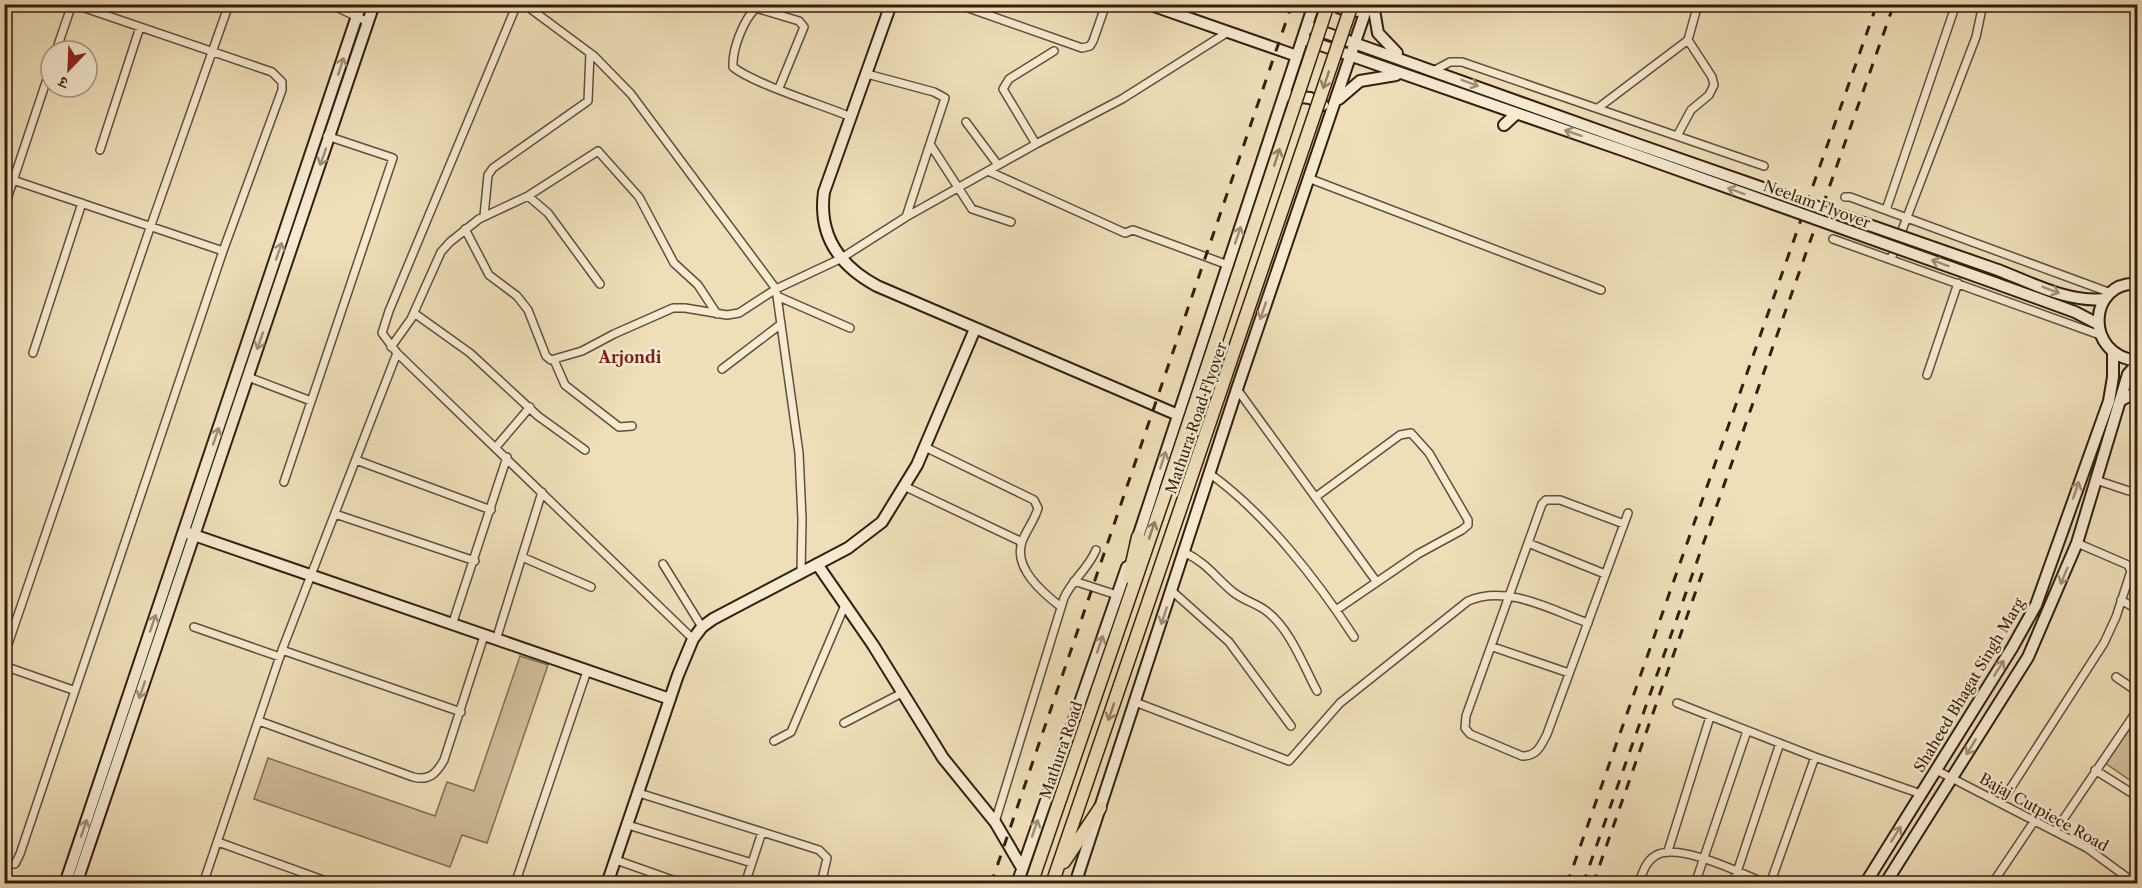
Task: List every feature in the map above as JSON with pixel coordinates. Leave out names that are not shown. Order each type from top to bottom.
[{"type":"highway","name":"Mathura Road Flyover","points":[[1119,625],[1166,491],[1328,4]]},
{"type":"highway","name":"Mathura Road Flyover","points":[[1054,878],[1352,4]]},
{"type":"highway","points":[[1119,625],[1138,537]]},
{"type":"highway","name":"Mathura Road","points":[[1031,884],[1119,625]]},
{"type":"highway","points":[[1054,878],[1100,808]]},
{"type":"street","points":[[4,864],[15,864],[20,854],[73,690],[224,251],[279,100],[282,82],[272,72],[73,4],[60,39]]},
{"type":"street","points":[[4,656],[229,4]]},
{"type":"street","points":[[330,4],[368,22]]},
{"type":"street","points":[[517,4],[382,333],[394,350],[693,639]]},
{"type":"street","points":[[524,4],[549,20],[590,53],[631,94],[776,292],[799,462],[802,519],[801,572]]},
{"type":"street","points":[[891,4],[824,192],[822,208],[831,241],[840,259],[858,276],[877,286],[1178,415]]},
{"type":"street","points":[[957,4],[1082,48],[1090,46],[1093,41],[1106,4]]},
{"type":"street","points":[[1148,4],[1297,56]]},
{"type":"street","points":[[1017,884],[1138,537],[1314,4]]},
{"type":"street","points":[[1333,4],[1345,10],[1358,11],[1369,5]]},
{"type":"street","points":[[1598,108],[1688,40],[1698,4]]},
{"type":"street","points":[[1886,210],[1956,4]]},
{"type":"street","points":[[1891,260],[1976,37],[1983,4]]},
{"type":"street","points":[[67,882],[114,756],[211,466],[324,135],[373,8],[360,5],[324,135],[248,377],[211,466]]},
{"type":"street","points":[[1075,884],[1237,389],[1369,5]]},
{"type":"street","points":[[1369,5],[1378,33],[1390,48],[1407,60]]},
{"type":"street","points":[[780,88],[804,27],[799,21],[756,8],[750,14],[732,57],[733,67],[740,72],[851,117]]},
{"type":"street","points":[[1307,26],[1435,70],[1630,147]]},
{"type":"street","points":[[100,150],[140,27]]},
{"type":"street","points":[[554,360],[582,351],[673,308],[735,315],[840,259],[906,217],[998,165],[1122,99],[1228,32]]},
{"type":"street","points":[[1303,39],[1516,114],[1630,147]]},
{"type":"street","points":[[1677,136],[1691,110],[1709,94],[1714,85],[1712,77],[1688,40]]},
{"type":"street","points":[[1036,144],[1003,89],[1010,79],[1054,51]]},
{"type":"street","points":[[484,216],[488,175],[493,168],[588,101],[590,53]]},
{"type":"street","points":[[1435,70],[1450,62],[1462,62],[1764,166]]},
{"type":"street","points":[[867,74],[934,92],[945,98],[906,217]]},
{"type":"street","points":[[1331,112],[1344,92],[1360,81],[1403,75]]},
{"type":"street","points":[[1282,101],[1290,96],[1310,98],[1331,112]]},
{"type":"street","points":[[4,208],[41,99]]},
{"type":"street","points":[[1504,125],[1516,114]]},
{"type":"street","points":[[966,122],[998,165]]},
{"type":"street","points":[[284,482],[393,159],[324,135]]},
{"type":"street","points":[[930,144],[972,209],[1011,222]]},
{"type":"street","name":"Neelam Flyover","points":[[1630,147],[1998,270],[2068,297],[2088,301],[2108,296]]},
{"type":"street","name":"Neelam Flyover","points":[[1630,147],[2075,312],[2099,330]]},
{"type":"street","points":[[203,884],[281,653],[356,460],[394,350],[414,313],[441,252],[465,229],[484,216],[528,196],[598,151],[639,197],[674,263],[698,285],[717,314]]},
{"type":"street","points":[[988,171],[1125,233],[1133,230],[1228,265]]},
{"type":"street","points":[[4,177],[224,251]]},
{"type":"street","points":[[1308,178],[1600,290]]},
{"type":"street","points":[[528,196],[548,213],[600,284]]},
{"type":"street","points":[[1845,197],[1984,244],[2108,296]]},
{"type":"street","points":[[33,353],[82,203]]},
{"type":"street","points":[[465,229],[489,275],[517,296],[528,310],[546,356],[554,360],[565,385],[620,427],[632,426]]},
{"type":"street","points":[[1833,239],[2099,330],[2113,354],[2138,362]]},
{"type":"street","points":[[2099,330],[2108,296],[2135,282]]},
{"type":"street","points":[[1927,375],[1958,283]]},
{"type":"street","points":[[776,292],[850,328]]},
{"type":"street","points":[[414,313],[470,353],[530,407],[585,450]]},
{"type":"street","points":[[722,369],[781,324]]},
{"type":"street","points":[[608,884],[670,699],[693,639],[702,627],[860,540],[882,522],[906,487],[975,329]]},
{"type":"street","name":"Shaheed Bhagat Singh Marg","points":[[1865,884],[2036,604],[2109,401],[2113,377],[2113,354]]},
{"type":"street","name":"Shaheed Bhagat Singh Marg","points":[[1885,884],[2028,657],[2077,543],[2128,375],[2138,362]]},
{"type":"street","points":[[248,377],[311,401]]},
{"type":"street","points":[[1237,389],[1317,496],[1376,581]]},
{"type":"street","points":[[2120,401],[2138,391]]},
{"type":"street","points":[[496,447],[530,407]]},
{"type":"street","points":[[1317,496],[1406,432],[1415,435],[1429,453],[1468,520],[1468,525],[1376,581],[1336,610]]},
{"type":"street","points":[[925,447],[1034,500],[1038,508],[1019,552],[1024,565],[1041,591],[1061,607]]},
{"type":"street","points":[[452,626],[507,457]]},
{"type":"street","points":[[356,460],[491,510]]},
{"type":"street","points":[[1209,473],[1237,493],[1257,514],[1336,610],[1354,637]]},
{"type":"street","points":[[2096,480],[2138,494]]},
{"type":"street","points":[[906,487],[1022,542]]},
{"type":"street","points":[[496,640],[542,492]]},
{"type":"street","points":[[1624,525],[1552,498],[1542,504],[1466,716],[1465,728],[1480,740],[1522,756],[1531,756],[1543,743],[1588,623],[1605,574],[1624,525],[1628,513]]},
{"type":"street","points":[[334,514],[475,561]]},
{"type":"street","points":[[189,533],[452,626],[670,699]]},
{"type":"street","points":[[1528,543],[1605,574]]},
{"type":"street","points":[[2001,803],[2094,661],[2116,617],[2134,569],[2077,543]]},
{"type":"street","points":[[995,822],[1068,588],[1087,568],[1096,550]]},
{"type":"street","points":[[1184,552],[1208,565],[1239,597],[1266,611],[1277,621],[1317,691]]},
{"type":"street","points":[[522,557],[591,586]]},
{"type":"street","points":[[663,564],[702,627]]},
{"type":"street","points":[[817,564],[956,776],[995,822],[1022,868]]},
{"type":"street","points":[[1074,581],[1117,595]]},
{"type":"street","points":[[1172,591],[1229,642],[1292,726]]},
{"type":"street","points":[[1135,702],[1289,761],[1340,703],[1468,601],[1482,595],[1508,595],[1588,623]]},
{"type":"street","points":[[2121,600],[2138,610]]},
{"type":"street","points":[[774,741],[791,732],[845,605]]},
{"type":"street","points":[[194,627],[460,712]]},
{"type":"street","points":[[259,721],[422,779],[438,771],[484,636]]},
{"type":"street","points":[[1492,646],[1569,673]]},
{"type":"street","points":[[4,666],[73,690]]},
{"type":"street","points":[[515,884],[587,671]]},
{"type":"street","points":[[2116,677],[2138,692]]},
{"type":"street","points":[[844,723],[902,693]]},
{"type":"street","points":[[1677,703],[1815,757],[1921,794]]},
{"type":"street","points":[[2056,830],[2138,709]]},
{"type":"street","points":[[1668,851],[1710,717]]},
{"type":"street","points":[[1695,884],[1747,731]]},
{"type":"street","points":[[1733,884],[1780,743]]},
{"type":"street","points":[[1638,884],[1647,862],[1660,853],[1668,851],[1703,860],[1769,884],[1815,757]]},
{"type":"street","name":"Bajaj Cutpiece Road","points":[[1936,770],[2056,830],[2087,848],[2136,884]]},
{"type":"street","points":[[2095,770],[2138,797]]},
{"type":"street","points":[[639,793],[825,854],[827,864],[821,884]]},
{"type":"street","points":[[1996,882],[2035,820]]},
{"type":"street","points":[[628,825],[752,863]]},
{"type":"street","points":[[745,884],[762,832]]},
{"type":"street","points":[[218,842],[334,884]]},
{"type":"street","points":[[616,860],[683,883],[702,884]]},
{"type":"shaded area","points":[[520,656],[548,665],[487,843],[462,835],[450,867],[254,799],[268,758],[435,816],[447,782],[474,791]]},
{"type":"shaded area","points":[[2137,712],[2137,785],[2105,763]]},
{"type":"railway","points":[[991,884],[1292,4]]},
{"type":"railway","points":[[1567,884],[1877,4]]},
{"type":"railway","points":[[1583,884],[1894,4]]},
{"type":"railway","points":[[1593,884],[1705,565]]},
{"type":"district","name":"Arjondi","points":[[630,357]]}]
